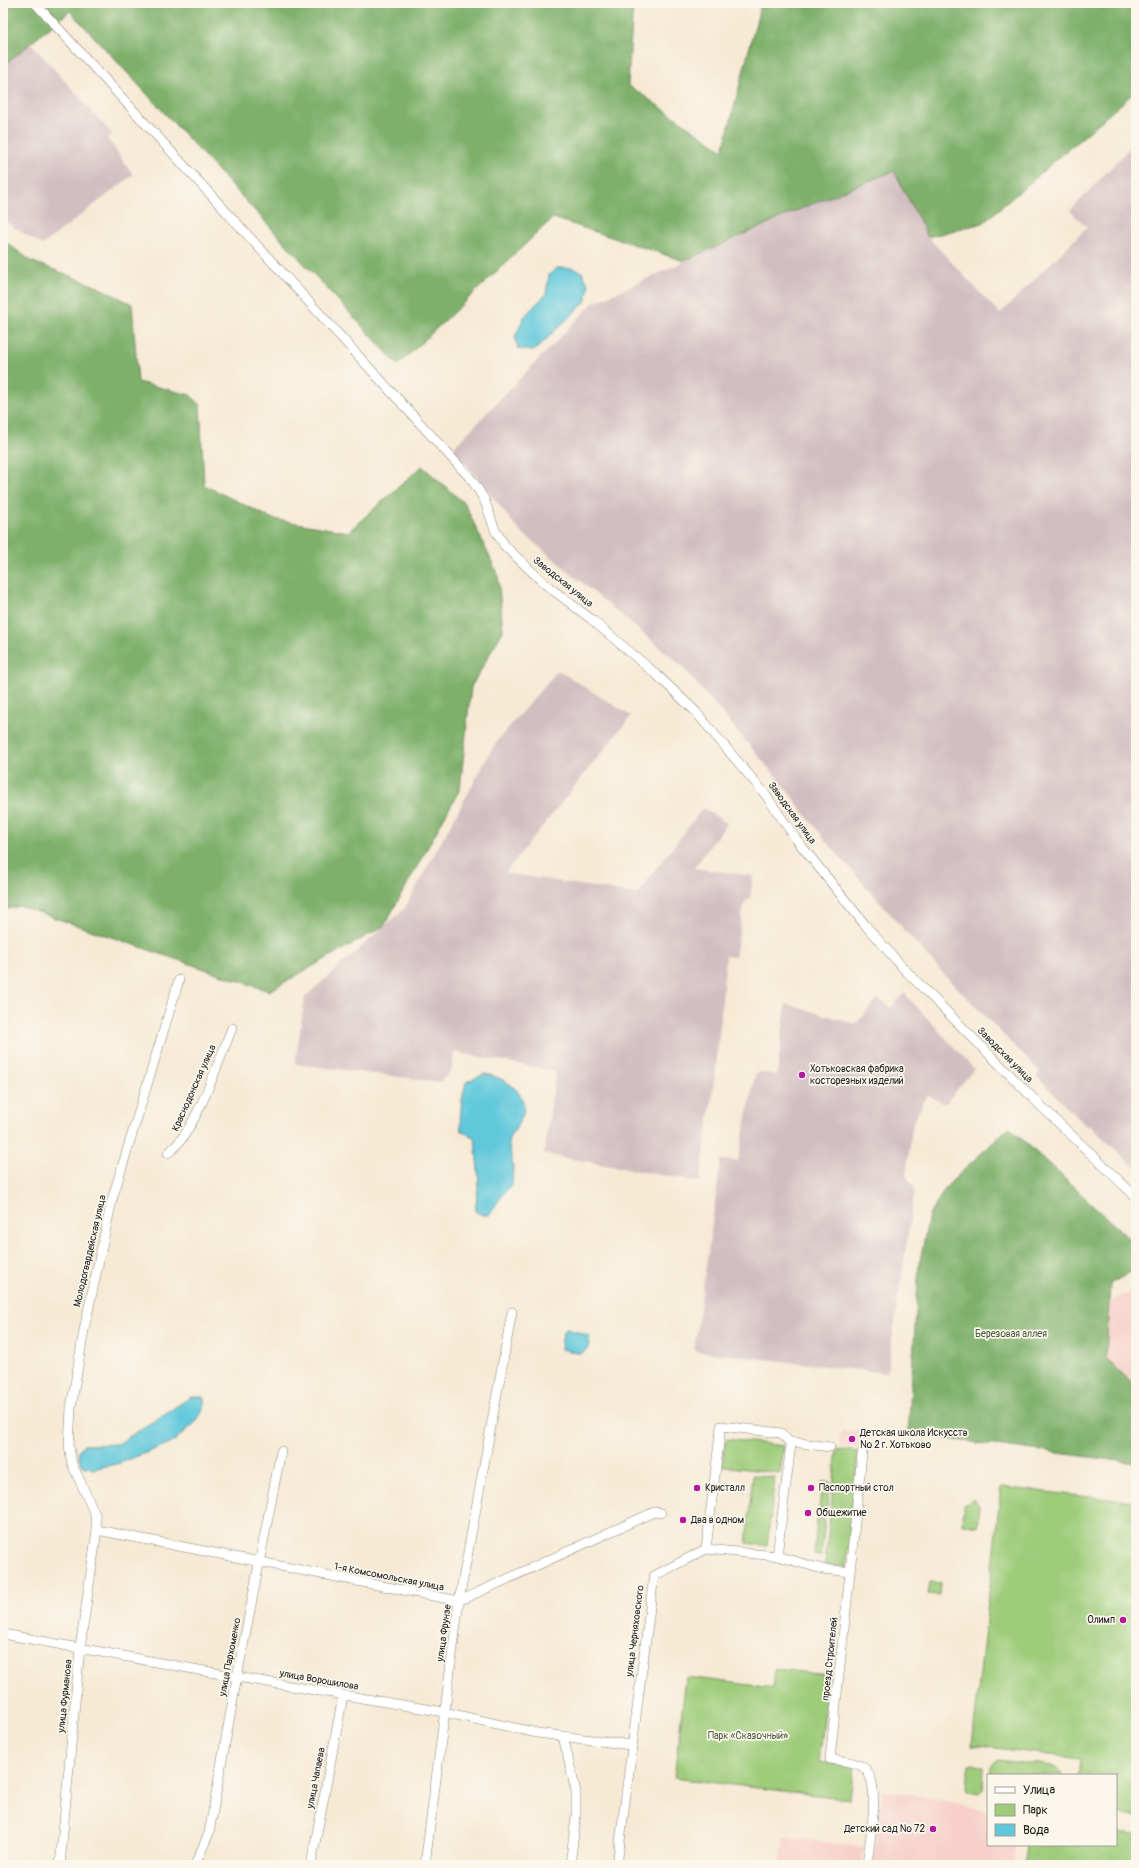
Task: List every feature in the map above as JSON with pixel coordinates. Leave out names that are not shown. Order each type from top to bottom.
[{"type":"street","name":"Заводская улица","points":[[35,3],[479,489],[495,530],[505,546],[545,584],[591,619],[657,674],[695,711],[765,794],[796,839],[866,926],[905,970],[1041,1106],[1136,1197]]},
{"type":"street","name":"Молодогвардейская улица","points":[[98,1530],[95,1514],[72,1464],[69,1446],[73,1396],[85,1323],[112,1200],[179,980]]},
{"type":"street","name":"Краснодонская улица","points":[[168,1153],[184,1139],[212,1081],[232,1028]]},
{"type":"street","name":"улица Фрунзе","points":[[425,1865],[459,1601],[512,1312]]},
{"type":"street","points":[[777,1556],[791,1444],[781,1433],[721,1426],[706,1548],[777,1556],[822,1569],[850,1572],[862,1453]]},
{"type":"street","points":[[791,1444],[792,1442],[830,1447]]},
{"type":"street","name":"улица Пархоменко","points":[[195,1865],[209,1833],[237,1677],[281,1451]]},
{"type":"street","points":[[459,1601],[654,1512],[661,1513]]},
{"type":"street","name":"1-я Комсомольская улица","points":[[98,1530],[259,1563],[459,1601]]},
{"type":"street","name":"улица Фурманова","points":[[60,1865],[80,1648],[98,1530]]},
{"type":"street","name":"улица Черняховского","points":[[616,1865],[654,1576],[706,1548]]},
{"type":"street","name":"проезд Строителей","points":[[850,1572],[830,1759],[862,1766],[872,1779],[873,1802],[867,1865]]},
{"type":"street","name":"улица Ворошилова","points":[[3,1634],[343,1696],[444,1712],[537,1733],[631,1745]]},
{"type":"street","name":"улица Чапаева","points":[[311,1865],[343,1696]]},
{"type":"street","points":[[563,1736],[576,1792],[576,1818],[570,1865]]},
{"type":"shaded area","points":[[29,41],[112,134],[107,138],[133,175],[42,245],[3,220],[3,63]]},
{"type":"shaded area","points":[[1136,141],[1136,1169],[1089,1125],[1087,1127],[1036,1076],[1040,1072],[938,968],[826,841],[779,780],[681,665],[519,530],[453,448],[593,303],[807,206],[895,171],[928,237],[1000,314],[1087,227],[1070,211]]},
{"type":"shaded area","points":[[558,670],[631,716],[505,873],[637,894],[703,808],[727,823],[694,868],[753,876],[750,898],[744,903],[735,957],[726,956],[716,1068],[700,1182],[544,1154],[556,1071],[454,1052],[452,1070],[440,1082],[295,1064],[305,997],[405,908],[496,742]]},
{"type":"shaded area","points":[[904,993],[974,1069],[945,1104],[928,1095],[913,1121],[906,1176],[915,1188],[887,1373],[694,1351],[721,1160],[738,1161],[755,1076],[759,1072],[777,1075],[786,1004],[856,1024],[878,998],[891,1008]]},
{"type":"shaded area","points":[[1136,1290],[1136,1386],[1106,1359],[1109,1301]]},
{"type":"shaded area","name":"Детская школа Искусств № 2 г. Хотьково","points":[[857,1427],[866,1428],[863,1448],[839,1446],[841,1430],[856,1432]]},
{"type":"shaded area","name":"Детский сад № 72","points":[[882,1790],[947,1800],[987,1812],[987,1846],[1015,1846],[1014,1865],[873,1865]]},
{"type":"shaded area","points":[[784,1837],[864,1847],[861,1865],[780,1865]]},
{"type":"green space","points":[[3,3],[633,3],[628,85],[723,150],[761,3],[1136,3],[1136,91],[983,223],[928,237],[894,171],[807,206],[684,261],[553,218],[398,365],[70,11],[3,66]]},
{"type":"green space","points":[[3,240],[31,261],[96,286],[132,304],[138,382],[190,395],[200,404],[204,485],[273,519],[348,532],[422,466],[465,504],[498,575],[503,631],[471,687],[460,789],[384,926],[269,991],[20,906],[3,910]]},
{"type":"green space","name":"Березовая аллея","points":[[1009,1127],[1136,1245],[1136,1269],[1110,1284],[1106,1359],[1136,1386],[1136,1463],[908,1434],[919,1266],[929,1215],[947,1186]]},
{"type":"green space","points":[[726,1439],[784,1446],[780,1473],[722,1466]]},
{"type":"green space","points":[[837,1449],[859,1452],[846,1567],[825,1565]]},
{"type":"green space","points":[[753,1475],[775,1477],[767,1546],[746,1543]]},
{"type":"green space","points":[[822,1482],[830,1482],[827,1510],[819,1509]]},
{"type":"green space","points":[[1001,1487],[1136,1502],[1136,1817],[1117,1814],[1117,1774],[1079,1774],[1081,1759],[972,1745]]},
{"type":"green space","points":[[971,1500],[975,1500],[980,1506],[978,1526],[962,1524],[964,1504],[967,1504]]},
{"type":"green space","points":[[817,1519],[825,1519],[821,1556],[814,1555]]},
{"type":"green space","points":[[930,1582],[941,1583],[940,1595],[928,1594]]},
{"type":"green space","name":"Парк «Сказочный»","points":[[775,1669],[829,1675],[819,1762],[854,1767],[850,1799],[674,1778],[686,1677],[773,1688]]},
{"type":"green space","points":[[998,1759],[1054,1766],[1058,1768],[1061,1774],[990,1774],[991,1766]]},
{"type":"green space","points":[[973,1764],[984,1767],[983,1790],[980,1793],[969,1791],[967,1788],[969,1765]]},
{"type":"green space","points":[[1117,1832],[1136,1834],[1136,1865],[1024,1865],[1026,1846],[1117,1846]]},
{"type":"water","points":[[557,268],[572,268],[582,272],[589,286],[586,301],[534,351],[518,349],[515,337],[524,317],[546,294],[549,275]]},
{"type":"water","points":[[485,1074],[500,1079],[514,1088],[523,1101],[524,1108],[522,1117],[508,1141],[513,1166],[512,1185],[504,1193],[489,1215],[482,1215],[475,1211],[479,1181],[475,1138],[461,1131],[460,1125],[461,1106],[466,1082]]},
{"type":"water","points":[[567,1329],[590,1336],[588,1348],[581,1354],[561,1349],[563,1331]]},
{"type":"water","points":[[191,1397],[203,1397],[205,1404],[197,1421],[173,1442],[120,1463],[93,1469],[81,1465],[78,1453],[83,1445],[118,1444]]},
{"type":"place","name":"Хотьковская фабрика косторезных изделий","points":[[802,1075]]},
{"type":"place","name":"Детская школа Искусств № 2 г. Хотьково","points":[[852,1439]]},
{"type":"place","name":"Кристалл","points":[[697,1488]]},
{"type":"place","name":"Паспортный стол","points":[[811,1488]]},
{"type":"place","name":"Общежитие","points":[[808,1513]]},
{"type":"place","name":"Два в одном","points":[[683,1520]]},
{"type":"place","name":"Олимп","points":[[1123,1620]]},
{"type":"place","name":"Детский сад № 72","points":[[933,1829]]}]
